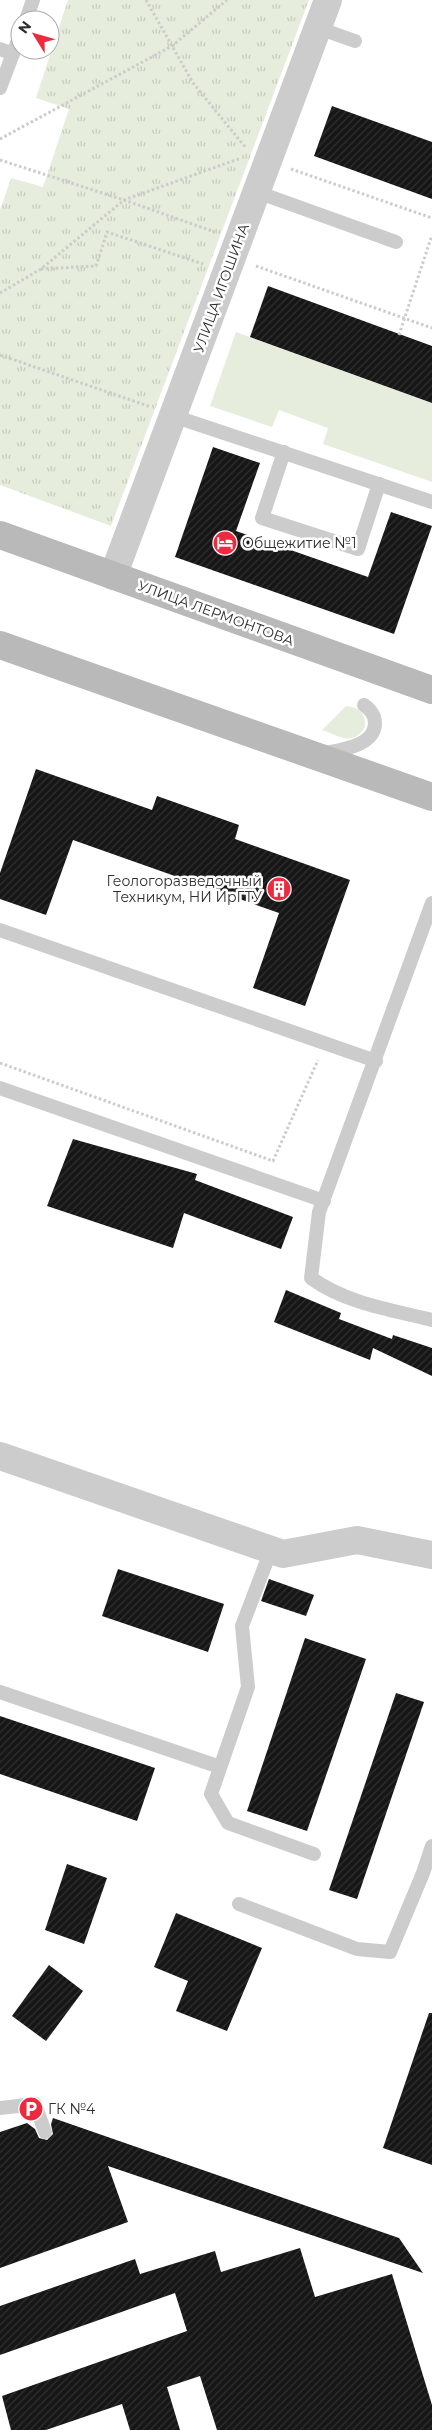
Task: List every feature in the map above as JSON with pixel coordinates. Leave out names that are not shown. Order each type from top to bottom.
[{"type":"main road","name":"УЛИЦА ЛЕРМОНТОВА","points":[[0,535],[432,690]]},
{"type":"main road","points":[[0,645],[432,797]]},
{"type":"street","name":"УЛИЦА ИГОШИНА","points":[[113,576],[166,413],[257,192],[328,0]]},
{"type":"street","points":[[0,1456],[283,1554],[357,1540],[432,1555]]},
{"type":"lane","points":[[318,28],[355,40]]},
{"type":"lane","points":[[0,88],[6,51]]},
{"type":"lane","points":[[257,192],[396,242]]},
{"type":"lane","points":[[166,413],[432,502]]},
{"type":"lane","points":[[284,452],[262,518],[358,549],[379,484]]},
{"type":"lane","points":[[315,756],[361,744],[370,738],[375,729],[375,718],[371,710],[364,705]]},
{"type":"lane","points":[[432,903],[376,1061],[319,1212],[311,1278],[322,1286],[356,1300],[432,1320]]},
{"type":"lane","points":[[0,930],[376,1061]]},
{"type":"lane","points":[[0,1088],[324,1201]]},
{"type":"lane","points":[[271,1550],[242,1626],[248,1687],[211,1794],[228,1823],[314,1854]]},
{"type":"lane","points":[[0,1692],[220,1767]]},
{"type":"lane","points":[[239,1904],[357,1949],[390,1952],[428,1877],[432,1846]]},
{"type":"lane","points":[[0,2108],[35,2104],[45,2132]]},
{"type":"path","points":[[146,0],[193,84],[251,154]]},
{"type":"path","points":[[0,139],[172,46],[227,0]]},
{"type":"path","points":[[0,293],[41,269],[124,200],[242,158]]},
{"type":"path","points":[[0,160],[124,200],[224,236]]},
{"type":"path","points":[[298,171],[432,218]]},
{"type":"path","points":[[41,269],[96,266],[107,232],[210,267]]},
{"type":"path","points":[[399,334],[432,235]]},
{"type":"path","points":[[263,268],[432,328]]},
{"type":"path","points":[[0,356],[166,413]]},
{"type":"path","points":[[0,1063],[273,1161],[325,1044]]},
{"type":"green space","points":[[68,0],[309,0],[111,526],[0,485],[0,210],[11,178],[43,187],[69,109],[36,98],[48,60],[60,60],[60,24]]},
{"type":"green space","points":[[236,332],[432,403],[432,482],[323,444],[328,428],[279,410],[272,427],[210,406]]},
{"type":"green space","points":[[346,706],[355,708],[363,715],[365,727],[360,733],[355,737],[345,738],[322,730]]},
{"type":"building","points":[[332,106],[432,142],[432,199],[314,156]]},
{"type":"building","points":[[268,286],[432,346],[432,403],[250,337]]},
{"type":"building","name":"Общежитие №1","points":[[213,447],[260,463],[236,531],[368,577],[391,512],[432,526],[394,634],[175,557]]},
{"type":"building","name":"Геологоразведочный Техникум, НИ ИрГТУ","points":[[36,769],[152,810],[157,796],[239,825],[235,839],[350,880],[305,1006],[253,988],[279,913],[73,840],[46,915],[0,899],[0,873]]},
{"type":"building","points":[[73,1139],[197,1174],[195,1180],[293,1217],[281,1249],[184,1213],[173,1248],[47,1206]]},
{"type":"building","points":[[286,1290],[341,1313],[339,1319],[392,1339],[393,1335],[432,1348],[432,1376],[373,1348],[370,1360],[274,1322]]},
{"type":"building","points":[[118,1569],[224,1604],[208,1652],[102,1616]]},
{"type":"building","points":[[269,1579],[314,1595],[306,1616],[261,1601]]},
{"type":"building","points":[[305,1638],[366,1659],[307,1831],[247,1811]]},
{"type":"building","points":[[396,1693],[424,1702],[357,1899],[329,1890]]},
{"type":"building","points":[[0,1716],[155,1768],[137,1821],[0,1774]]},
{"type":"building","points":[[67,1864],[107,1878],[84,1944],[45,1930]]},
{"type":"building","points":[[176,1913],[262,1948],[227,2031],[176,2011],[188,1981],[154,1967]]},
{"type":"building","points":[[49,1965],[83,1991],[46,2041],[12,2016]]},
{"type":"building","points":[[429,2013],[432,2013],[432,2165],[383,2148]]},
{"type":"building","points":[[53,2118],[399,2238],[423,2273],[108,2166],[128,2222],[0,2268],[0,2132],[27,2123],[35,2129],[39,2138],[47,2140],[53,2134],[51,2124]]},
{"type":"building","points":[[300,2248],[315,2297],[392,2274],[432,2405],[432,2430],[217,2430],[200,2376],[167,2387],[180,2430],[130,2430],[122,2404],[46,2430],[11,2430],[2,2396],[187,2331],[175,2293],[0,2355],[0,2306],[135,2259],[140,2274],[215,2251],[221,2272]]},
{"type":"place","name":"Общежитие №1","points":[[225,543]]},
{"type":"place","name":"Геологоразведочный Техникум, НИ ИрГТУ","points":[[279,889]]},
{"type":"place","name":"ГК №4","points":[[31,2109]]}]
